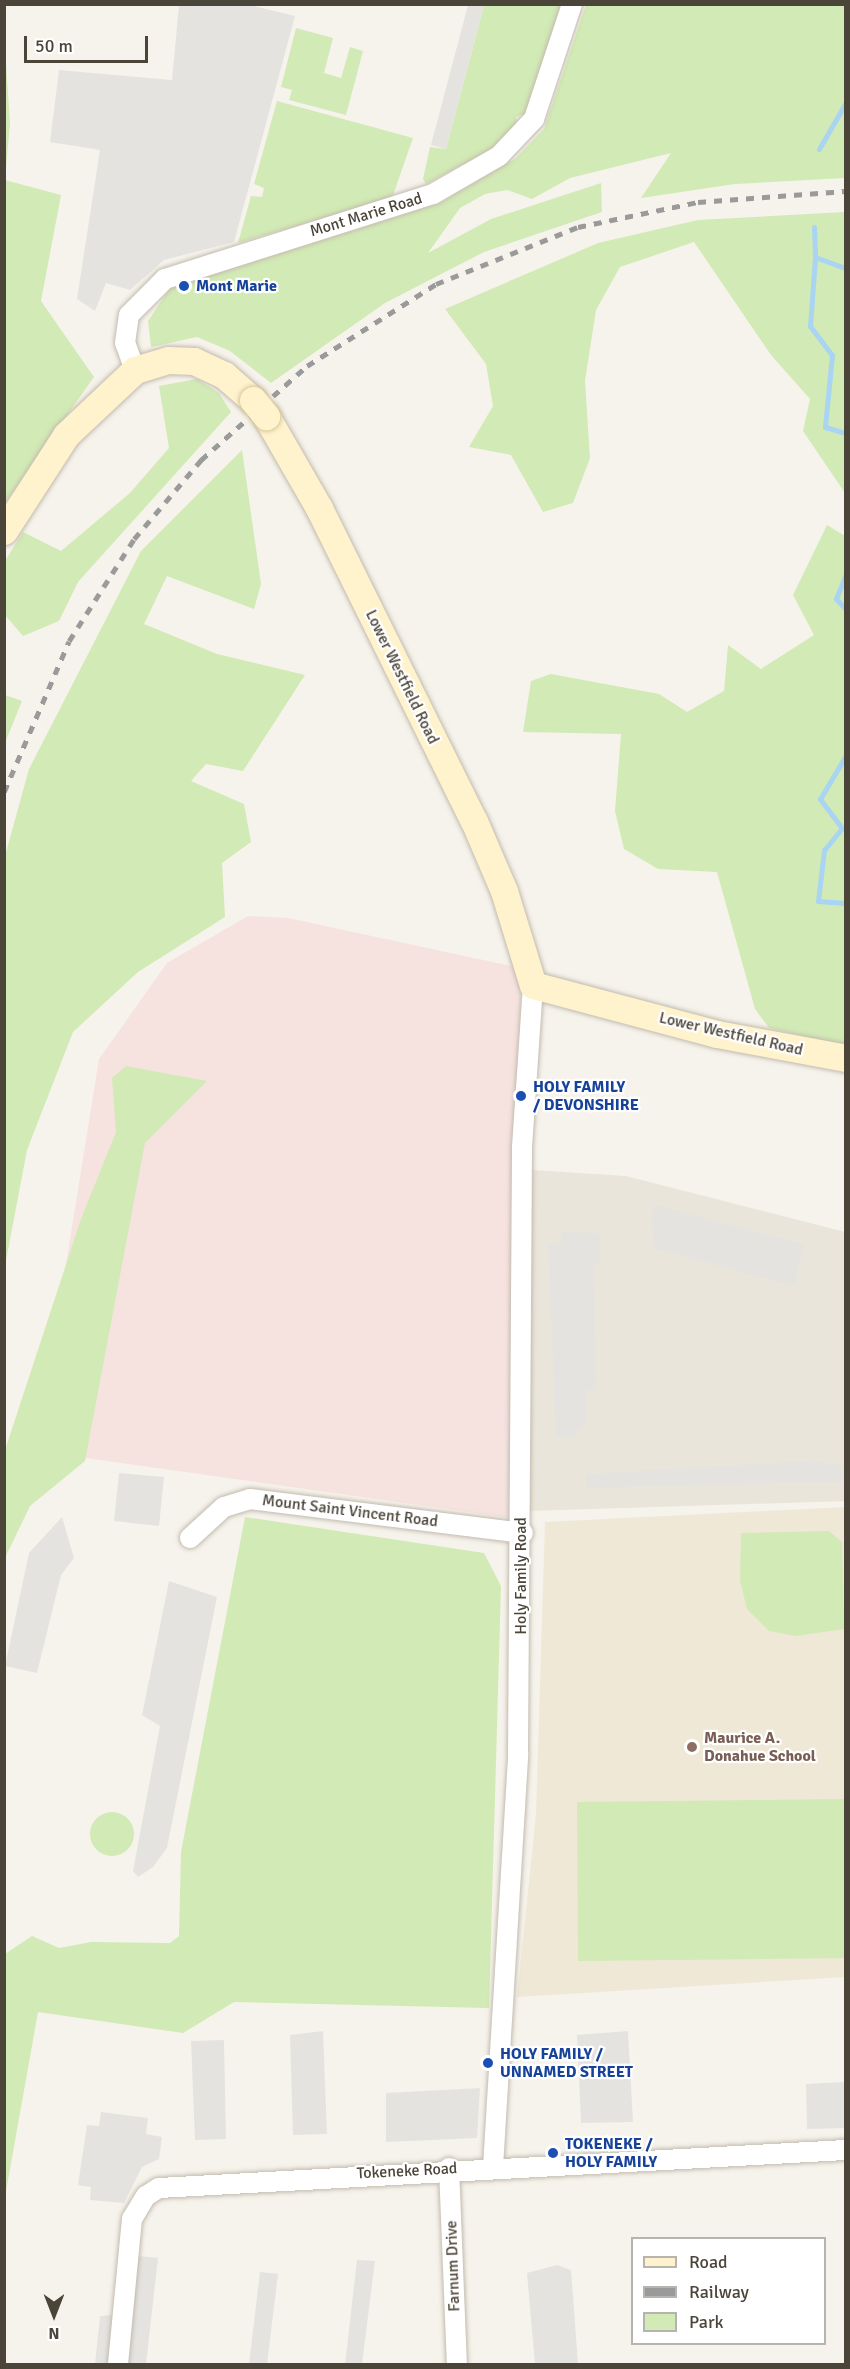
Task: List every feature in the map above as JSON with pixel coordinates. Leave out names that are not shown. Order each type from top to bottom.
[{"type":"street","name":"Mont Marie Road","points":[[135,370],[125,343],[129,315],[165,279],[433,194],[499,156],[534,119],[572,4]]},
{"type":"street","name":"Lower Westfield Road","points":[[4,531],[66,435],[135,370],[168,360],[194,361],[224,375],[259,408],[319,508],[474,821],[513,914],[533,985],[728,1036],[846,1058]]},
{"type":"street","name":"Holy Family Road","points":[[493,2167],[514,1826],[523,1533],[520,1233],[533,985]]},
{"type":"street","name":"Mount Saint Vincent Road","points":[[190,1538],[215,1513],[250,1499],[523,1533]]},
{"type":"street","name":"Tokeneke Road","points":[[117,2364],[129,2231],[136,2209],[152,2192],[175,2183],[846,2150]]},
{"type":"street","name":"Farnum Drive","points":[[449,2168],[457,2364]]},
{"type":"shaded area","points":[[179,5],[250,5],[295,16],[234,242],[164,260],[130,290],[106,283],[95,311],[77,299],[100,150],[50,142],[59,70],[172,80]]},
{"type":"shaded area","points":[[468,5],[484,5],[446,149],[431,145]]},
{"type":"shaded area","points":[[248,916],[288,918],[521,968],[512,1518],[36,1451],[99,1059],[167,963]]},
{"type":"shaded area","points":[[532,1170],[626,1176],[845,1232],[845,1501],[530,1511]]},
{"type":"shaded area","points":[[655,1205],[804,1244],[794,1286],[655,1249],[651,1218]]},
{"type":"shaded area","points":[[561,1232],[600,1233],[600,1262],[594,1264],[596,1390],[585,1391],[585,1423],[573,1437],[556,1437],[548,1244],[561,1243]]},
{"type":"shaded area","points":[[813,1461],[845,1466],[845,1481],[587,1488],[586,1474]]},
{"type":"shaded area","points":[[119,1473],[164,1477],[159,1526],[114,1521]]},
{"type":"shaded area","name":"Maurice A. Donahue School","points":[[845,1507],[845,1977],[517,1997],[536,1814],[545,1522]]},
{"type":"shaded area","points":[[62,1517],[74,1558],[61,1575],[37,1673],[5,1666],[29,1553]]},
{"type":"shaded area","points":[[169,1581],[217,1597],[167,1848],[153,1867],[138,1877],[133,1871],[160,1726],[142,1715]]},
{"type":"shaded area","points":[[323,2031],[327,2134],[293,2135],[290,2035]]},
{"type":"shaded area","points":[[628,2031],[633,2122],[581,2123],[577,2035]]},
{"type":"shaded area","points":[[224,2040],[226,2139],[195,2140],[191,2041]]},
{"type":"shaded area","points":[[845,2082],[845,2128],[807,2129],[806,2084]]},
{"type":"shaded area","points":[[480,2088],[477,2138],[386,2142],[386,2093]]},
{"type":"shaded area","points":[[101,2112],[148,2118],[146,2134],[162,2137],[159,2159],[142,2167],[124,2203],[90,2200],[91,2187],[78,2185],[87,2125],[99,2126]]},
{"type":"shaded area","points":[[118,2254],[158,2258],[146,2364],[95,2364],[100,2316],[113,2315]]},
{"type":"shaded area","points":[[357,2260],[375,2261],[362,2364],[345,2364]]},
{"type":"shaded area","points":[[557,2265],[571,2270],[578,2364],[535,2364],[527,2273]]},
{"type":"shaded area","points":[[260,2272],[278,2274],[267,2364],[249,2364]]},
{"type":"green space","points":[[484,5],[560,5],[560,15],[527,113],[516,117],[518,125],[494,148],[426,184],[423,179],[430,147],[446,149]]},
{"type":"green space","points":[[586,5],[845,5],[845,178],[735,184],[641,198],[671,153],[570,178],[532,199],[507,190],[485,194],[460,208],[428,253],[491,219],[601,183],[602,212],[484,252],[385,303],[271,383],[230,351],[197,337],[151,347],[148,321],[170,288],[440,203],[516,158],[544,129]]},
{"type":"green space","points":[[296,28],[333,38],[324,73],[341,78],[350,47],[363,51],[346,115],[289,100],[292,90],[281,87]]},
{"type":"green space","points":[[4,33],[10,123],[5,180],[61,195],[41,301],[94,377],[5,503]]},
{"type":"green space","points":[[277,101],[413,138],[392,198],[238,243],[251,196],[262,197],[264,188],[254,184]]},
{"type":"green space","points":[[845,212],[845,493],[803,431],[810,399],[771,355],[694,242],[620,267],[596,310],[585,381],[590,458],[573,503],[543,512],[511,455],[469,447],[493,406],[486,364],[445,309],[598,243],[698,220]]},
{"type":"green space","points":[[197,379],[219,393],[231,412],[78,582],[59,621],[23,636],[4,614],[5,561],[23,532],[61,551],[130,493],[169,448],[159,386]]},
{"type":"green space","points":[[242,450],[261,584],[254,609],[167,576],[144,624],[217,654],[305,675],[243,771],[206,764],[191,781],[244,804],[251,842],[222,863],[225,917],[138,972],[73,1032],[27,1150],[5,1266],[5,856],[29,769],[141,551]]},
{"type":"green space","points":[[827,525],[845,536],[845,1046],[769,1028],[755,1009],[717,872],[658,869],[624,849],[615,811],[621,734],[523,732],[531,681],[551,674],[659,694],[687,712],[724,691],[728,645],[761,669],[814,635],[793,595]]},
{"type":"green space","points":[[5,695],[22,701],[5,743]]},
{"type":"green space","points":[[126,1066],[207,1081],[145,1143],[85,1461],[30,1506],[5,1558],[5,1450],[81,1219],[116,1132],[112,1078]]},
{"type":"green space","points":[[245,1517],[484,1553],[501,1586],[489,2008],[234,2002],[183,2033],[38,2012],[5,2197],[5,1954],[32,1936],[59,1948],[91,1942],[170,1943],[179,1936],[181,1852]]},
{"type":"green space","points":[[829,1531],[842,1542],[844,1629],[796,1636],[769,1631],[747,1609],[740,1581],[741,1533]]},
{"type":"green space","points":[[845,1799],[845,1958],[578,1961],[577,1802]]},
{"type":"green space","points":[[112,1812],[127,1819],[134,1834],[127,1849],[112,1856],[97,1849],[90,1834],[97,1819]]},
{"type":"waterway","points":[[819,149],[846,102]]},
{"type":"waterway","points":[[814,227],[815,257],[846,268]]},
{"type":"waterway","points":[[815,257],[810,326],[832,355],[825,427],[846,433]]},
{"type":"waterway","points":[[846,574],[836,599],[846,609]]},
{"type":"waterway","points":[[846,755],[820,799],[842,828],[824,850],[818,901],[846,903]]},
{"type":"railway","points":[[4,792],[69,641],[134,539],[201,460],[307,366],[436,284],[578,227],[698,202],[846,191]]},
{"type":"place","name":"Mont Marie","points":[[184,286]]},
{"type":"place","name":"HOLY FAMILY / DEVONSHIRE","points":[[521,1096]]},
{"type":"place","name":"Maurice A. Donahue School","points":[[692,1747]]},
{"type":"place","name":"HOLY FAMILY / UNNAMED STREET","points":[[488,2063]]},
{"type":"place","name":"TOKENEKE / HOLY FAMILY","points":[[553,2153]]}]
